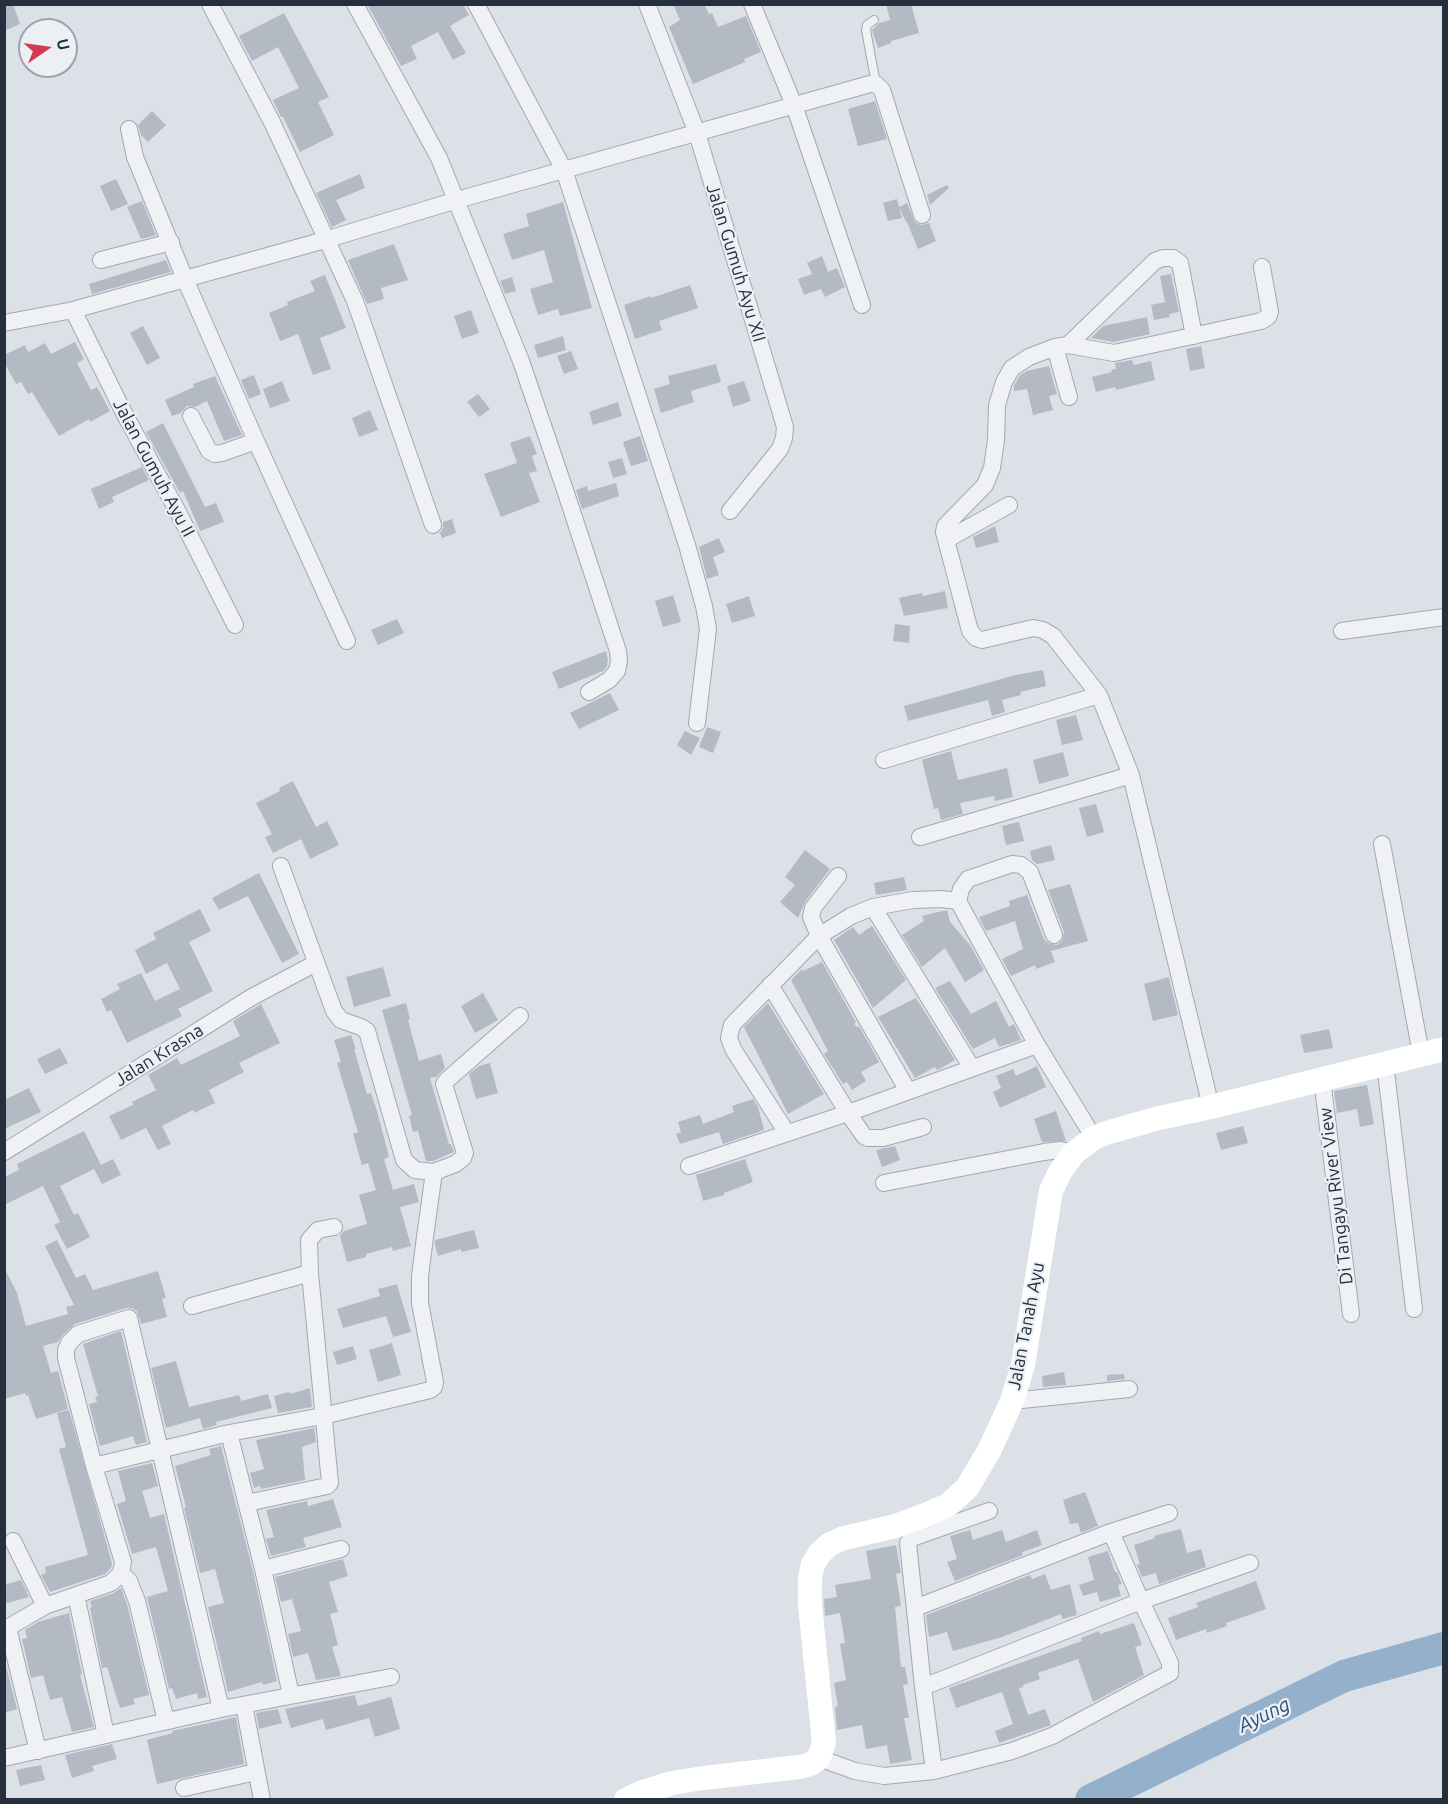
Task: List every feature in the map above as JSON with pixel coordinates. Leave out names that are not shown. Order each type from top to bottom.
[{"type":"street","points":[[210,4],[272,122],[355,301],[433,525]]},
{"type":"street","points":[[355,4],[439,158],[521,361],[618,651],[617,671],[609,680],[589,693]]},
{"type":"street","points":[[476,4],[564,170],[683,534],[704,606],[708,629],[697,723]]},
{"type":"street","name":"Jalan Gumuh Ayu XII","points":[[647,4],[697,133],[784,427],[784,438],[780,449],[730,511]]},
{"type":"street","points":[[752,4],[794,105],[862,305]]},
{"type":"street","points":[[4,323],[73,310],[870,84],[876,84],[882,90],[922,215]]},
{"type":"street","points":[[129,129],[135,157],[185,279],[347,641]]},
{"type":"street","points":[[101,260],[171,242]]},
{"type":"street","points":[[1194,336],[1179,263],[1173,258],[1163,258],[1155,261],[1062,346],[1029,357],[1012,368],[1004,382],[997,405],[992,468],[985,485],[947,521],[944,532],[970,631],[976,638],[982,640],[1033,628],[1043,630],[1053,636],[1099,695],[1131,775],[1211,1107]]},
{"type":"street","points":[[1062,346],[1114,353],[1261,321],[1268,317],[1270,312],[1262,267]]},
{"type":"street","name":"Jalan Gumuh Ayu II","points":[[73,310],[235,625]]},
{"type":"street","points":[[1062,346],[1069,397]]},
{"type":"street","points":[[190,416],[209,451],[215,454],[256,441]]},
{"type":"street","points":[[946,540],[1009,505]]},
{"type":"street","points":[[1342,631],[1443,617]]},
{"type":"street","points":[[884,760],[1099,695]]},
{"type":"street","points":[[920,837],[1131,775]]},
{"type":"street","points":[[1382,844],[1432,1052]]},
{"type":"street","points":[[1054,935],[1030,872],[1021,865],[1012,864],[968,879],[961,889],[958,901],[1037,1045],[1094,1138]]},
{"type":"street","points":[[280,866],[337,1017],[367,1031],[404,1160],[415,1170],[434,1172],[456,1164],[463,1158],[465,1153],[444,1088],[445,1082],[520,1016]]},
{"type":"street","points":[[838,876],[811,912],[819,936],[908,1091]]},
{"type":"street","points":[[787,1133],[734,1051],[729,1038],[732,1025],[819,936],[851,915],[873,907],[913,900],[958,901]]},
{"type":"street","points":[[873,907],[972,1068]]},
{"type":"street","name":"Jalan Krasna","points":[[4,1152],[252,997],[316,963]]},
{"type":"street","points":[[771,984],[864,1136],[883,1138],[923,1127]]},
{"type":"street","points":[[689,1166],[848,1113],[1037,1045]]},
{"type":"street","name":"Jalan Tanah Ayu","points":[[810,1762],[824,1743],[810,1605],[810,1578],[813,1564],[830,1544],[844,1538],[896,1526],[948,1505],[967,1488],[989,1451],[1011,1401],[1023,1365],[1051,1191],[1060,1172],[1074,1153],[1094,1138],[1159,1118],[1432,1052]]},
{"type":"street","points":[[1385,1063],[1414,1309]]},
{"type":"street","name":"Di Tangayu River View","points":[[1322,1079],[1351,1314]]},
{"type":"street","points":[[884,1183],[1044,1152],[1060,1150],[1074,1153]]},
{"type":"street","points":[[94,1467],[229,1433],[323,1416],[430,1390],[435,1386],[420,1303],[421,1266],[434,1172]]},
{"type":"street","points":[[247,1503],[327,1486],[330,1483],[310,1273],[309,1240],[318,1230],[334,1227]]},
{"type":"street","points":[[192,1306],[310,1273]]},
{"type":"street","points":[[38,1751],[6,1629],[45,1605],[111,1583],[121,1573],[123,1562],[94,1467],[66,1358],[66,1350],[78,1334],[128,1318],[221,1709]]},
{"type":"street","points":[[1011,1401],[1129,1389]]},
{"type":"street","points":[[229,1433],[291,1695]]},
{"type":"street","points":[[934,1772],[908,1543],[912,1538],[988,1511]]},
{"type":"street","points":[[915,1608],[1111,1532],[1169,1513]]},
{"type":"street","points":[[627,1800],[657,1787],[810,1762],[884,1776],[934,1772],[1012,1751],[1052,1736],[1168,1675],[1172,1670],[1170,1662],[1111,1532]]},
{"type":"street","points":[[13,1541],[45,1605]]},
{"type":"street","points":[[263,1569],[341,1549]]},
{"type":"street","points":[[923,1687],[1141,1601],[1250,1563]]},
{"type":"street","points":[[121,1573],[129,1581],[137,1601],[165,1721]]},
{"type":"street","points":[[76,1595],[106,1735]]},
{"type":"street","points":[[4,1758],[221,1709],[392,1677]]},
{"type":"street","points":[[244,1705],[262,1800]]},
{"type":"street","points":[[184,1788],[256,1772]]},
{"type":"lane","points":[[874,20],[867,25],[866,30],[876,84]]},
{"type":"building","points":[[4,4],[13,4],[18,25],[4,31]]},
{"type":"building","points":[[367,4],[463,4],[469,15],[450,26],[466,53],[453,60],[438,32],[411,46],[417,59],[401,66]]},
{"type":"building","points":[[673,4],[704,4],[709,14],[712,13],[718,27],[746,16],[761,52],[744,59],[745,62],[693,84],[669,27],[680,20]]},
{"type":"building","points":[[886,4],[911,4],[919,33],[891,41],[878,48],[872,30],[879,23],[890,20]]},
{"type":"building","points":[[284,13],[329,97],[318,102],[334,135],[300,152],[273,100],[299,88],[278,47],[252,61],[239,36]]},
{"type":"building","points":[[875,101],[887,139],[858,146],[848,109]]},
{"type":"building","points":[[152,111],[166,125],[148,142],[141,135],[138,125]]},
{"type":"building","points":[[360,174],[365,188],[336,200],[346,220],[332,227],[316,193]]},
{"type":"building","points":[[116,179],[128,204],[111,211],[100,186]]},
{"type":"building","points":[[947,185],[949,188],[930,205],[927,195]]},
{"type":"building","points":[[897,199],[902,218],[888,221],[883,203]]},
{"type":"building","points":[[142,201],[156,235],[141,239],[127,207]]},
{"type":"building","points":[[563,202],[592,308],[560,316],[558,309],[538,315],[530,289],[553,282],[544,250],[512,260],[503,234],[529,226],[526,214]]},
{"type":"building","points":[[907,203],[915,222],[920,225],[929,223],[936,241],[918,249],[899,207]]},
{"type":"building","points":[[394,244],[408,280],[381,288],[384,299],[367,304],[348,260]]},
{"type":"building","points":[[822,256],[828,272],[837,268],[845,287],[825,297],[821,289],[804,295],[798,279],[812,274],[807,263]]},
{"type":"building","points":[[166,260],[171,272],[92,294],[89,284]]},
{"type":"building","points":[[1171,274],[1179,312],[1169,314],[1170,317],[1154,320],[1151,305],[1165,302],[1160,276]]},
{"type":"building","points":[[325,275],[346,328],[320,338],[331,369],[313,375],[298,334],[280,341],[269,313],[288,305],[287,302],[315,291],[310,281]]},
{"type":"building","points":[[512,277],[516,291],[505,294],[500,281]]},
{"type":"building","points":[[690,285],[698,308],[659,321],[662,330],[635,339],[624,305]]},
{"type":"building","points":[[471,310],[479,333],[462,339],[454,316]]},
{"type":"building","points":[[1147,317],[1150,334],[1114,342],[1091,338],[1103,326]]},
{"type":"building","points":[[143,326],[160,358],[147,365],[130,333]]},
{"type":"building","points":[[563,336],[566,350],[538,358],[534,345]]},
{"type":"building","points":[[75,342],[84,359],[77,363],[91,390],[97,387],[110,411],[90,422],[89,419],[59,436],[32,392],[28,394],[21,382],[16,384],[4,362],[4,355],[25,345],[28,352],[45,343],[51,354]]},
{"type":"building","points":[[1201,346],[1205,368],[1190,371],[1186,349]]},
{"type":"building","points":[[571,351],[578,369],[564,374],[557,356]]},
{"type":"building","points":[[1132,360],[1134,365],[1151,361],[1155,380],[1116,390],[1115,387],[1096,392],[1092,377],[1112,372],[1111,370],[1116,369],[1115,363]]},
{"type":"building","points":[[716,364],[721,382],[691,391],[694,402],[661,413],[654,389],[670,384],[668,376]]},
{"type":"building","points":[[1049,366],[1057,394],[1049,396],[1053,410],[1033,415],[1027,389],[1014,391],[1014,386],[1020,375],[1027,371]]},
{"type":"building","points":[[254,375],[261,394],[249,399],[241,380]]},
{"type":"building","points":[[215,376],[242,435],[224,441],[207,401],[195,407],[187,406],[181,413],[172,416],[165,400],[194,387],[193,384]]},
{"type":"building","points":[[282,381],[290,401],[270,408],[263,389]]},
{"type":"building","points":[[744,381],[751,401],[733,407],[727,386]]},
{"type":"building","points":[[478,394],[490,409],[479,417],[467,402]]},
{"type":"building","points":[[618,402],[622,416],[593,425],[589,412]]},
{"type":"building","points":[[370,410],[378,430],[359,437],[352,418]]},
{"type":"building","points":[[163,423],[205,507],[216,503],[224,522],[200,531],[183,491],[180,493],[146,432]]},
{"type":"building","points":[[530,436],[537,454],[532,456],[537,471],[529,473],[540,502],[501,517],[484,474],[517,463],[510,443]]},
{"type":"building","points":[[640,436],[648,461],[631,466],[623,442]]},
{"type":"building","points":[[622,458],[627,474],[613,478],[608,462]]},
{"type":"building","points":[[142,467],[149,480],[112,497],[114,502],[99,509],[91,489]]},
{"type":"building","points":[[616,483],[619,496],[582,509],[576,490],[587,486],[588,491]]},
{"type":"building","points":[[452,519],[456,533],[442,538],[440,533],[443,522]]},
{"type":"building","points":[[995,526],[999,542],[976,548],[973,537]]},
{"type":"building","points":[[719,538],[725,552],[713,557],[719,575],[707,579],[699,547]]},
{"type":"building","points":[[945,591],[948,608],[904,616],[899,598]]},
{"type":"building","points":[[673,595],[681,622],[663,627],[655,601]]},
{"type":"building","points":[[749,596],[755,616],[732,623],[726,604]]},
{"type":"building","points":[[397,619],[404,633],[378,645],[371,630]]},
{"type":"building","points":[[895,624],[910,626],[909,643],[893,641]]},
{"type":"building","points":[[606,651],[608,660],[603,671],[559,689],[552,672]]},
{"type":"building","points":[[1043,670],[1046,686],[1020,692],[1021,695],[1002,700],[1005,712],[992,716],[988,700],[908,721],[904,706],[1016,675]]},
{"type":"building","points":[[610,693],[619,710],[579,729],[570,713]]},
{"type":"building","points":[[1076,715],[1083,740],[1062,745],[1056,720]]},
{"type":"building","points":[[707,727],[721,732],[713,753],[699,747]]},
{"type":"building","points":[[685,731],[700,738],[691,755],[677,745]]},
{"type":"building","points":[[951,751],[958,780],[1007,768],[1013,797],[995,801],[994,796],[960,803],[963,814],[941,820],[938,808],[934,809],[922,760]]},
{"type":"building","points":[[1063,752],[1069,776],[1039,784],[1033,760]]},
{"type":"building","points":[[293,781],[316,827],[327,821],[339,845],[310,859],[301,839],[273,853],[265,837],[272,834],[256,803],[280,791],[279,788]]},
{"type":"building","points":[[1096,804],[1104,832],[1087,837],[1079,808]]},
{"type":"building","points":[[1019,822],[1024,841],[1006,845],[1002,826]]},
{"type":"building","points":[[1051,845],[1055,860],[1037,864],[1032,860],[1030,851]]},
{"type":"building","points":[[805,850],[830,869],[805,902],[798,918],[780,902],[795,885],[785,877]]},
{"type":"building","points":[[259,873],[299,954],[282,963],[248,896],[219,910],[212,898]]},
{"type":"building","points":[[904,877],[907,890],[876,895],[874,883]]},
{"type":"building","points":[[1070,884],[1088,941],[1051,951],[1055,962],[1036,969],[1035,965],[1011,976],[1002,959],[1023,949],[1015,921],[986,931],[979,917],[1010,906],[1009,901],[1027,895],[1044,939],[1048,943],[1057,945],[1062,941],[1064,932],[1048,890]]},
{"type":"building","points":[[200,909],[211,931],[189,942],[213,991],[178,1009],[182,1016],[127,1043],[111,1010],[107,1012],[101,999],[120,989],[117,984],[141,973],[155,1001],[180,989],[167,963],[146,974],[135,950],[156,939],[153,933]]},
{"type":"building","points":[[947,910],[950,922],[970,945],[984,970],[965,982],[945,948],[922,967],[902,935],[924,921],[922,916]]},
{"type":"building","points":[[872,926],[906,980],[873,1008],[834,940],[853,927],[859,935]]},
{"type":"building","points":[[822,962],[856,1022],[854,1024],[859,1026],[879,1062],[861,1072],[866,1081],[852,1090],[847,1082],[843,1084],[824,1054],[828,1051],[791,980],[802,969],[803,971]]},
{"type":"building","points":[[383,967],[391,996],[354,1007],[346,977]]},
{"type":"building","points":[[1169,977],[1178,1015],[1153,1021],[1144,984]]},
{"type":"building","points":[[950,981],[971,1014],[996,1001],[1009,1027],[1014,1024],[1021,1040],[999,1047],[995,1038],[973,1049],[935,988]]},
{"type":"building","points":[[483,993],[498,1020],[475,1033],[461,1006]]},
{"type":"building","points":[[916,998],[955,1060],[937,1070],[935,1067],[915,1078],[878,1017]]},
{"type":"building","points":[[406,1003],[419,1061],[441,1054],[445,1068],[436,1077],[430,1078],[449,1144],[454,1152],[433,1161],[426,1161],[418,1131],[413,1132],[409,1116],[412,1115],[382,1010]]},
{"type":"building","points":[[768,1003],[824,1094],[788,1114],[744,1027]]},
{"type":"building","points":[[261,1004],[280,1043],[239,1063],[244,1072],[209,1090],[215,1103],[194,1113],[193,1110],[162,1126],[171,1144],[158,1150],[146,1128],[121,1140],[109,1116],[133,1105],[132,1102],[156,1090],[148,1075],[177,1058],[181,1065],[240,1036],[233,1021]]},
{"type":"building","points":[[1329,1029],[1333,1048],[1304,1053],[1300,1035]]},
{"type":"building","points":[[351,1035],[367,1094],[371,1093],[377,1111],[389,1157],[384,1159],[393,1190],[414,1184],[419,1202],[400,1207],[411,1246],[393,1251],[392,1247],[347,1262],[340,1236],[344,1231],[367,1224],[359,1195],[376,1190],[368,1163],[362,1165],[353,1134],[358,1132],[337,1063],[341,1062],[334,1040]]},
{"type":"building","points":[[60,1048],[68,1063],[45,1074],[37,1059]]},
{"type":"building","points":[[490,1063],[498,1093],[476,1099],[469,1074],[479,1066]]},
{"type":"building","points":[[1037,1066],[1046,1087],[1000,1108],[993,1092],[1001,1088],[996,1076],[1013,1069],[1016,1076]]},
{"type":"building","points":[[1367,1085],[1374,1124],[1360,1127],[1357,1109],[1337,1113],[1334,1091]]},
{"type":"building","points":[[29,1088],[41,1112],[4,1129],[4,1100]]},
{"type":"building","points":[[753,1099],[758,1107],[764,1130],[723,1144],[719,1132],[680,1144],[676,1134],[681,1132],[678,1122],[700,1115],[703,1124],[734,1112],[732,1106]]},
{"type":"building","points":[[1056,1111],[1066,1141],[1042,1142],[1034,1119]]},
{"type":"building","points":[[1243,1126],[1248,1143],[1221,1150],[1216,1133]]},
{"type":"building","points":[[84,1131],[101,1165],[113,1159],[121,1175],[102,1184],[94,1169],[60,1186],[74,1215],[78,1213],[90,1237],[67,1249],[54,1225],[60,1222],[43,1186],[4,1205],[4,1177],[19,1170],[17,1164]]},
{"type":"building","points":[[895,1146],[900,1160],[882,1167],[876,1150]]},
{"type":"building","points":[[745,1159],[753,1182],[724,1193],[724,1195],[703,1201],[696,1175]]},
{"type":"building","points":[[474,1230],[479,1248],[461,1252],[461,1249],[438,1256],[435,1240]]},
{"type":"building","points":[[57,1240],[76,1278],[85,1274],[93,1290],[158,1271],[166,1298],[162,1299],[167,1317],[141,1324],[137,1311],[126,1308],[75,1324],[58,1342],[43,1346],[51,1373],[58,1371],[68,1409],[36,1419],[28,1395],[26,1396],[25,1393],[4,1399],[4,1267],[17,1293],[26,1326],[68,1314],[66,1307],[74,1305],[45,1246]]},
{"type":"building","points":[[397,1284],[411,1332],[393,1337],[386,1316],[343,1328],[337,1309],[380,1296],[378,1289]]},
{"type":"building","points":[[121,1331],[147,1442],[136,1445],[133,1436],[100,1446],[89,1404],[97,1402],[95,1397],[98,1396],[83,1344]]},
{"type":"building","points":[[392,1343],[401,1375],[378,1382],[369,1350]]},
{"type":"building","points":[[353,1346],[357,1359],[337,1365],[333,1352]]},
{"type":"building","points":[[176,1361],[189,1407],[239,1395],[241,1401],[268,1394],[272,1408],[216,1422],[217,1425],[203,1429],[200,1418],[166,1428],[151,1368]]},
{"type":"building","points":[[1064,1372],[1066,1385],[1043,1387],[1042,1376]]},
{"type":"building","points":[[1124,1374],[1125,1379],[1107,1381],[1107,1375]]},
{"type":"building","points":[[310,1388],[312,1407],[278,1413],[274,1396]]},
{"type":"building","points":[[69,1410],[112,1563],[111,1568],[105,1574],[50,1592],[41,1575],[46,1573],[45,1567],[88,1555],[59,1449],[66,1447],[57,1413]]},
{"type":"building","points":[[314,1428],[316,1442],[302,1447],[305,1480],[261,1489],[260,1486],[254,1488],[250,1473],[264,1469],[256,1440]]},
{"type":"building","points":[[221,1446],[253,1571],[277,1681],[263,1685],[262,1682],[228,1692],[208,1607],[224,1603],[215,1569],[200,1573],[175,1466],[211,1455],[209,1449]]},
{"type":"building","points":[[152,1463],[158,1486],[142,1491],[150,1518],[164,1514],[207,1697],[198,1699],[197,1693],[176,1699],[172,1688],[169,1689],[147,1597],[168,1591],[156,1547],[132,1554],[117,1504],[126,1501],[118,1471]]},
{"type":"building","points":[[1085,1492],[1098,1526],[1081,1533],[1078,1523],[1070,1524],[1063,1500]]},
{"type":"building","points":[[333,1499],[342,1527],[303,1538],[306,1547],[271,1556],[266,1539],[274,1537],[266,1510],[307,1501],[308,1506]]},
{"type":"building","points":[[1181,1529],[1187,1553],[1201,1549],[1206,1567],[1159,1584],[1156,1573],[1142,1577],[1137,1565],[1140,1564],[1134,1545],[1155,1538],[1154,1536]]},
{"type":"building","points":[[970,1530],[973,1540],[1002,1530],[1006,1542],[1037,1530],[1042,1545],[1022,1552],[1023,1555],[955,1581],[947,1562],[957,1559],[950,1536]]},
{"type":"building","points":[[896,1545],[901,1573],[896,1574],[901,1606],[895,1607],[901,1667],[905,1667],[908,1684],[903,1685],[909,1718],[904,1718],[912,1760],[890,1764],[887,1745],[866,1749],[862,1725],[837,1730],[835,1707],[838,1706],[834,1683],[846,1680],[840,1644],[845,1643],[840,1613],[825,1616],[824,1599],[837,1597],[835,1585],[871,1579],[866,1551]]},
{"type":"building","points":[[1108,1551],[1122,1584],[1118,1585],[1121,1596],[1100,1602],[1097,1592],[1083,1596],[1079,1585],[1094,1580],[1088,1557]]},
{"type":"building","points":[[343,1559],[348,1576],[329,1582],[338,1612],[330,1614],[338,1645],[332,1647],[341,1676],[316,1680],[308,1653],[293,1657],[288,1634],[301,1631],[292,1599],[281,1602],[275,1577]]},
{"type":"building","points":[[1045,1574],[1051,1590],[1070,1584],[1077,1615],[1062,1619],[1061,1614],[1002,1637],[953,1651],[947,1632],[929,1637],[926,1615],[1030,1575],[1032,1579]]},
{"type":"building","points":[[21,1580],[29,1597],[4,1604],[4,1585]]},
{"type":"building","points":[[1256,1581],[1266,1609],[1226,1623],[1227,1626],[1207,1633],[1206,1629],[1176,1640],[1168,1618],[1198,1607],[1196,1603]]},
{"type":"building","points":[[121,1588],[149,1695],[133,1699],[135,1704],[120,1708],[107,1667],[102,1668],[90,1601],[114,1593]]},
{"type":"building","points":[[69,1613],[82,1674],[80,1675],[94,1727],[72,1732],[62,1697],[50,1700],[43,1675],[31,1678],[22,1639],[27,1638],[25,1630],[38,1622]]},
{"type":"building","points":[[1134,1623],[1142,1645],[1135,1647],[1144,1675],[1093,1702],[1078,1659],[1038,1673],[1040,1679],[1019,1688],[1028,1715],[1045,1709],[1051,1725],[999,1743],[995,1731],[1013,1724],[1002,1692],[956,1708],[949,1688],[1082,1641],[1081,1638],[1099,1631],[1100,1634]]},
{"type":"building","points":[[4,1658],[17,1709],[4,1713]]},
{"type":"building","points":[[355,1695],[358,1706],[391,1697],[400,1729],[375,1737],[369,1718],[326,1730],[323,1719],[291,1728],[285,1709]]},
{"type":"building","points":[[278,1709],[282,1723],[259,1729],[256,1713]]},
{"type":"building","points":[[236,1717],[244,1764],[157,1784],[147,1740],[173,1733],[172,1731]]},
{"type":"building","points":[[112,1744],[117,1759],[92,1766],[94,1771],[72,1778],[65,1755]]},
{"type":"building","points":[[41,1765],[45,1780],[20,1786],[16,1770]]},
{"type":"waterway","name":"Ayung","points":[[1091,1800],[1344,1676],[1444,1648]]}]
